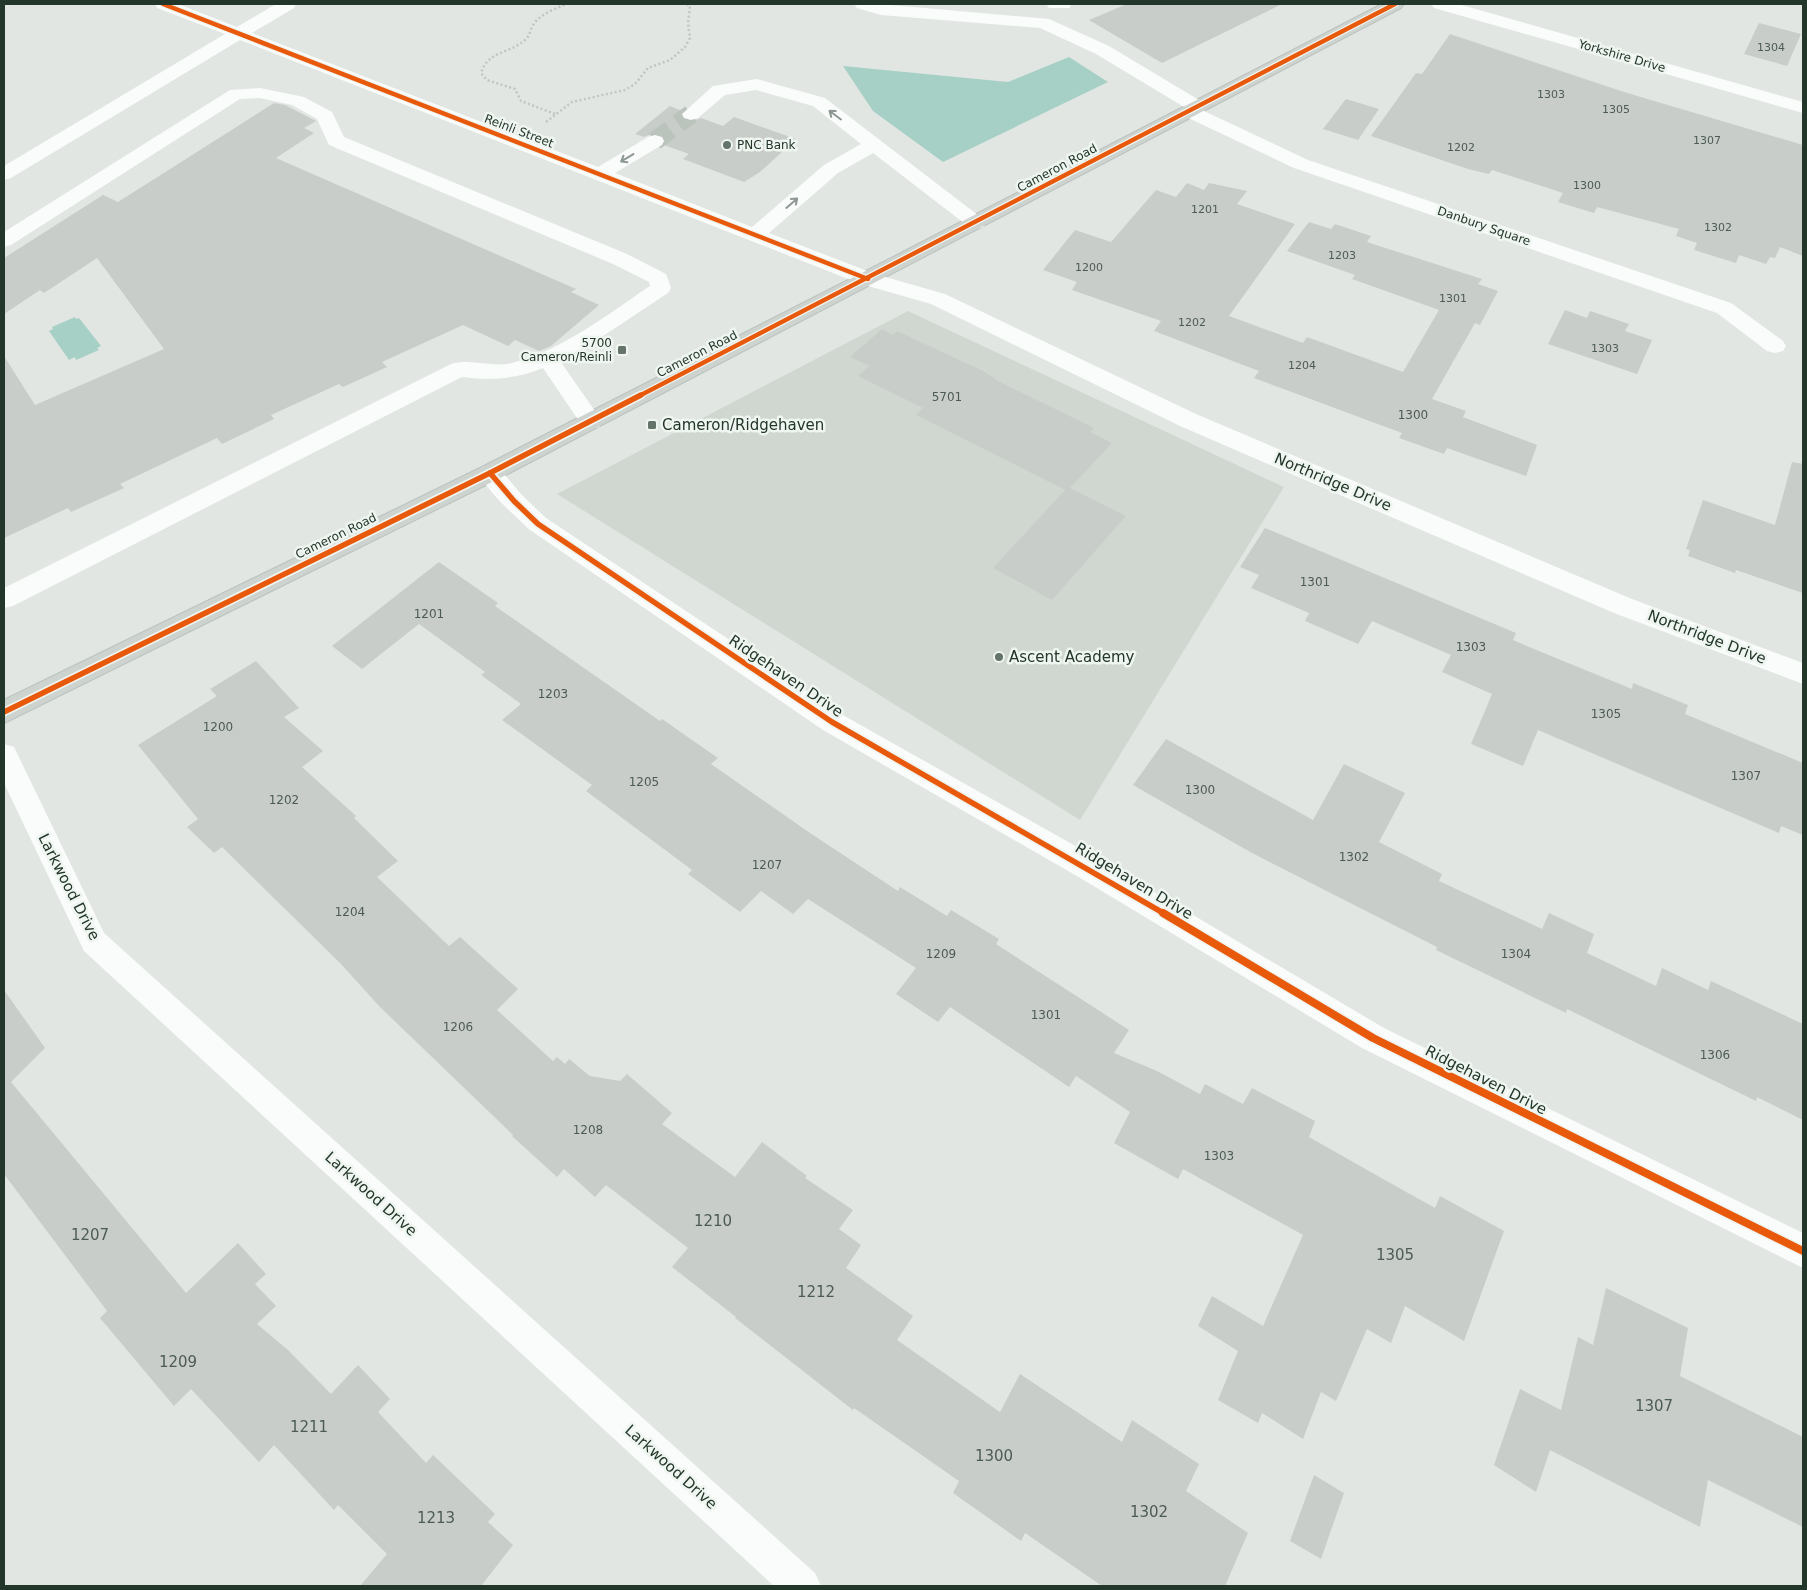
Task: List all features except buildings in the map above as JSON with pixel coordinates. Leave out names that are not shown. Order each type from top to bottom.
[{"type":"main road","name":"Cameron Road","points":[[4,712],[490,473],[868,279],[1395,4]]},
{"type":"street","name":"Reinli Street","points":[[163,4],[868,279]]},
{"type":"street","points":[[4,174],[288,4]]},
{"type":"street","name":"Danbury Square","points":[[863,4],[881,10],[979,10],[1043,23],[1068,32],[1093,44],[1193,109],[1301,164],[1724,308],[1775,346]]},
{"type":"street","points":[[1055,4],[1062,4]]},
{"type":"street","name":"Yorkshire Drive","points":[[1440,4],[1803,108]]},
{"type":"street","points":[[691,114],[719,90],[757,84],[819,102],[976,222]]},
{"type":"street","points":[[4,241],[236,94],[260,93],[298,101],[325,116],[336,141],[620,259],[659,279],[662,288],[548,358],[512,370],[482,372],[459,369],[4,599]]},
{"type":"street","points":[[600,174],[655,141]]},
{"type":"street","points":[[755,235],[831,169],[874,144]]},
{"type":"street","name":"Northridge Drive","points":[[868,279],[938,299],[1188,420],[1623,606],[1803,674]]},
{"type":"street","points":[[548,358],[592,421]]},
{"type":"street","name":"Ridgehaven Drive","points":[[490,473],[514,501],[538,524],[832,722],[1092,870],[1373,1038],[1803,1251]]},
{"type":"street","name":"Larkwood Drive","points":[[4,755],[94,942],[802,1586]]},
{"type":"path","points":[[566,4],[539,18],[528,38],[519,44],[490,56],[482,66],[481,73],[486,80],[515,90],[521,101],[555,114],[572,102],[626,90],[635,84],[648,68],[670,60],[685,47],[690,38],[688,23],[690,6],[687,4]]},
{"type":"shaded area","points":[[1069,57],[1108,82],[943,162],[873,111],[843,66],[1008,82]]},
{"type":"shaded area","name":"Ascent Academy","points":[[908,311],[1284,487],[1080,820],[557,494]]},
{"type":"shaded area","points":[[75,317],[76,319],[79,318],[101,346],[97,348],[99,350],[76,360],[75,357],[69,360],[49,331],[53,329],[52,327]]},
{"type":"tunnel","points":[[655,141],[691,114]]},
{"type":"cycle path","points":[[163,4],[868,279]]},
{"type":"cycle path","points":[[4,712],[490,473],[1395,4]]},
{"type":"cycle path","points":[[490,473],[514,501],[538,524],[832,722],[1092,870],[1373,1038],[1803,1251]]},
{"type":"place","name":"PNC Bank","points":[[727,145]]},
{"type":"place","name":"5700 Cameron/Reinli","points":[[622,350]]},
{"type":"place","name":"Cameron/Ridgehaven","points":[[652,425]]},
{"type":"place","name":"Ascent Academy","points":[[999,657]]}]
